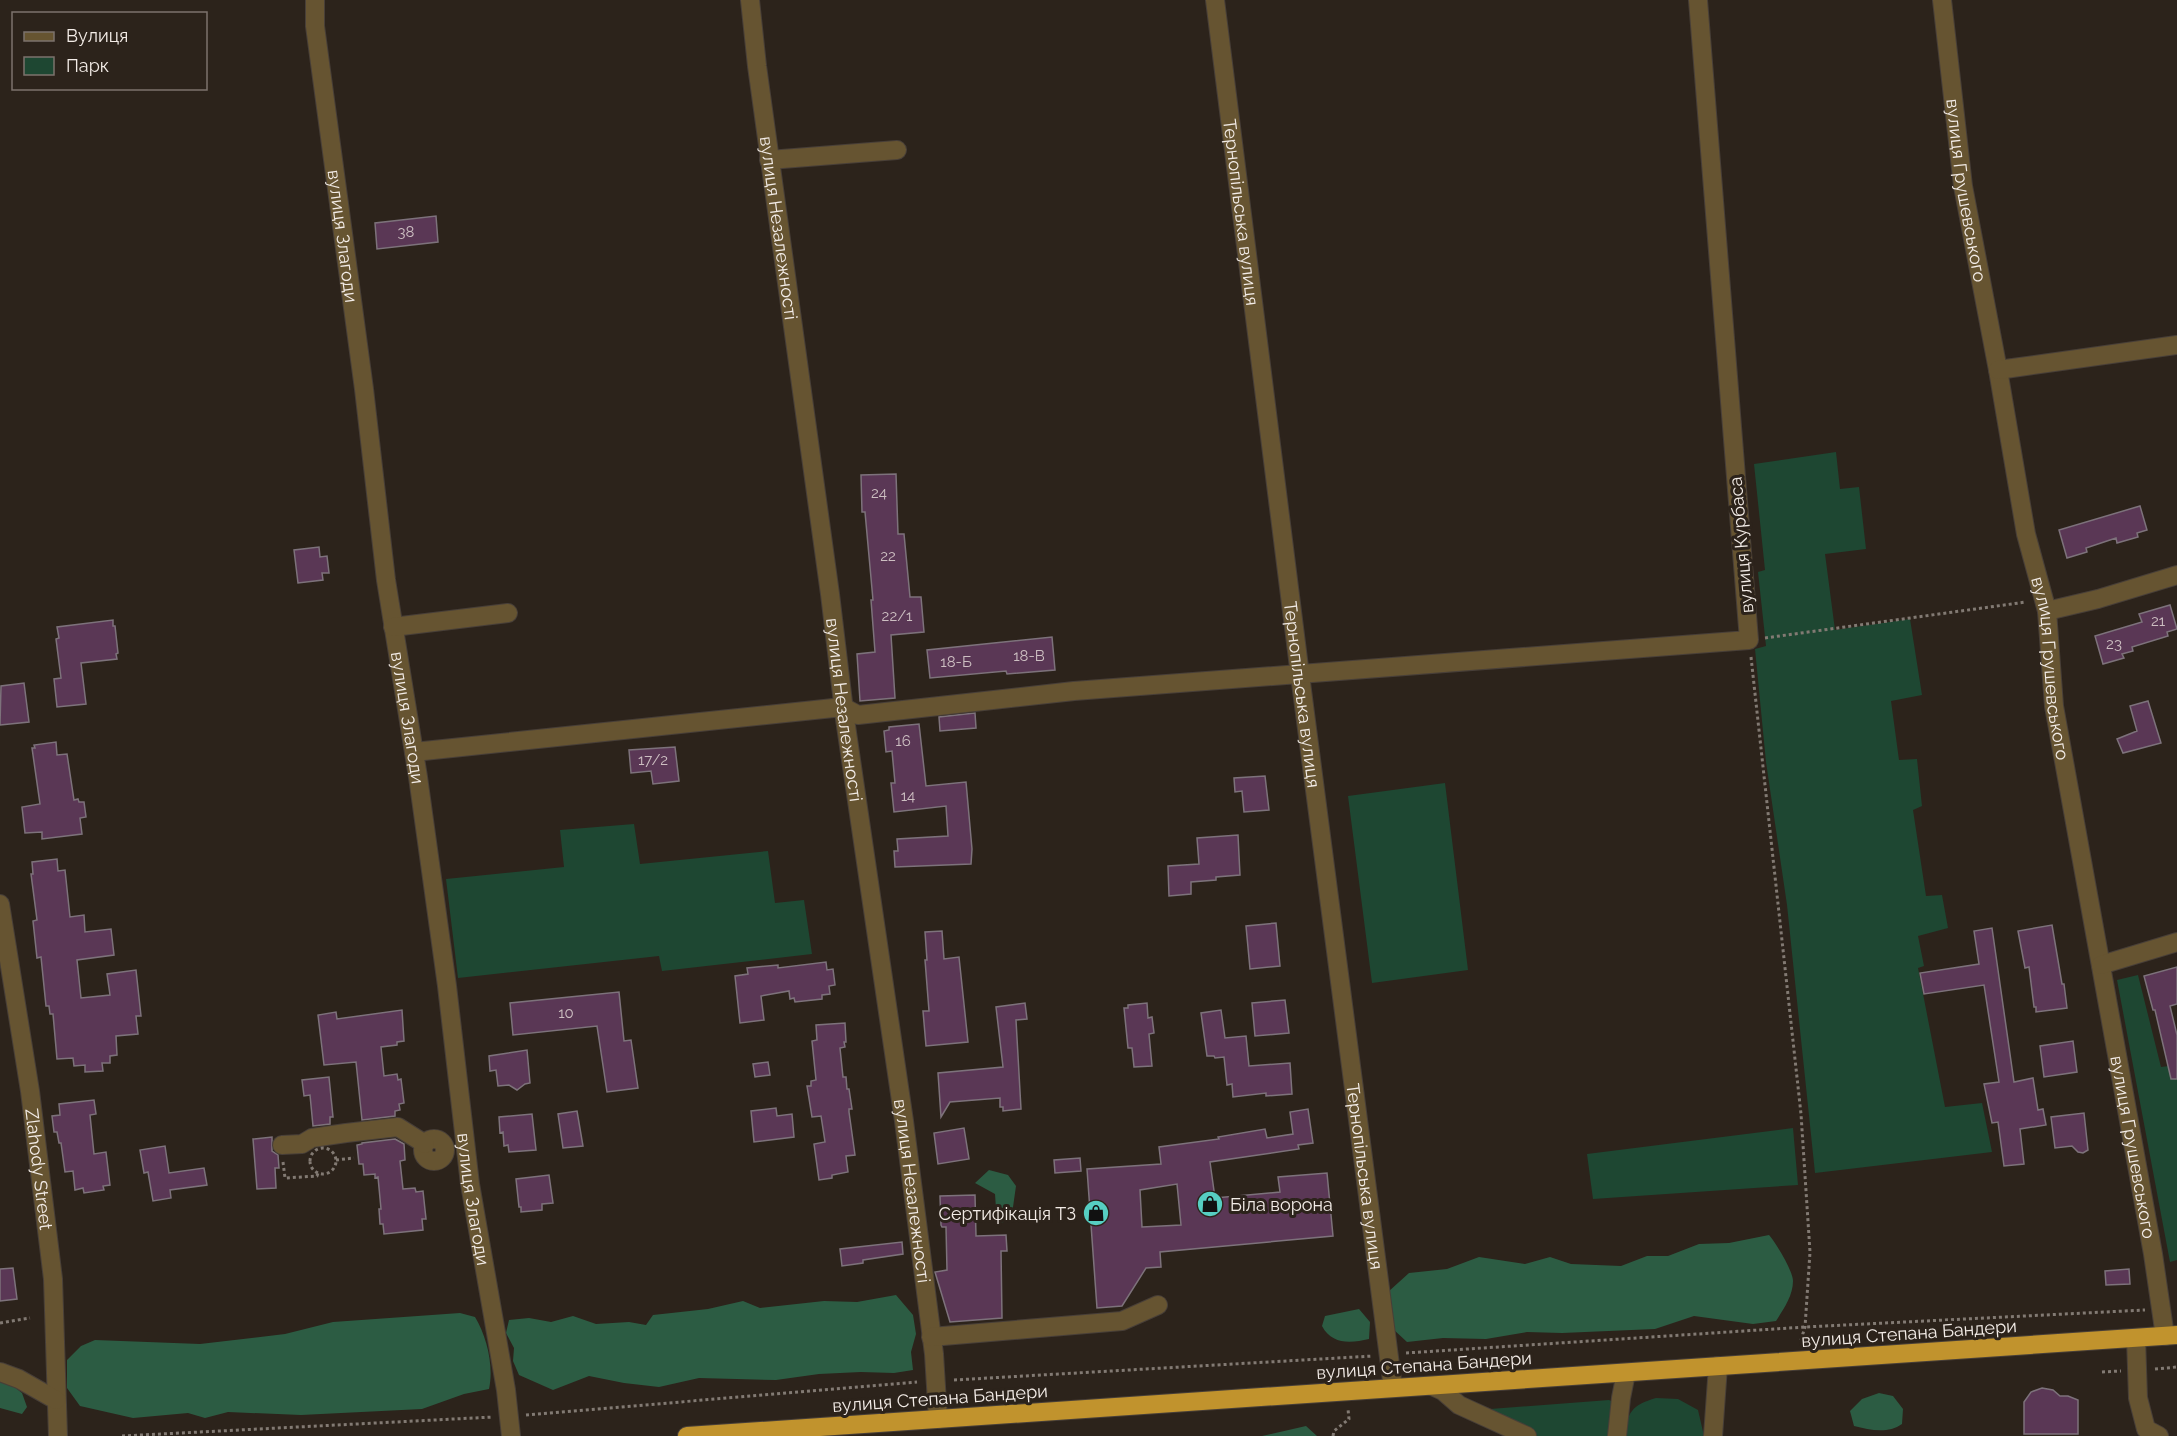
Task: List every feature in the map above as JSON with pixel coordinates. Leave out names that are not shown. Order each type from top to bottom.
[{"type":"highway","name":"вулиця Степана Бандери","points":[[687,1436],[2171,1336]]},
{"type":"street","name":"вулиця Злагоди","points":[[315,0],[315,26],[364,389],[386,580],[414,753],[447,986],[466,1148],[511,1436]]},
{"type":"street","name":"вулиця Незалежності","points":[[750,0],[769,160],[843,707],[883,970],[931,1338],[938,1419]]},
{"type":"street","name":"Тернопільська вулиця","points":[[1215,0],[1393,1388]]},
{"type":"street","name":"вулиця Курбаса","points":[[1698,0],[1749,640]]},
{"type":"street","name":"вулиця Грушевського","points":[[1942,0],[1963,186],[2026,534],[2045,606],[2054,706],[2151,1242],[2161,1309],[2171,1336]]},
{"type":"street","points":[[769,160],[897,150]]},
{"type":"street","points":[[1998,370],[2177,345]]},
{"type":"street","points":[[2045,606],[2098,599],[2177,575]]},
{"type":"street","points":[[393,627],[508,613]]},
{"type":"street","points":[[414,753],[843,707],[858,715],[1074,691],[1749,640]]},
{"type":"street","name":"Zlahody Street","points":[[0,904],[30,1091],[53,1279],[58,1436]]},
{"type":"street","points":[[2100,965],[2177,942]]},
{"type":"street","points":[[282,1145],[302,1144],[312,1138],[398,1127],[425,1144],[424,1154],[431,1161],[440,1159],[445,1150],[466,1148]]},
{"type":"street","points":[[931,1338],[1122,1321],[1158,1305]]},
{"type":"street","points":[[2136,1338],[2138,1398],[2146,1429],[2159,1436]]},
{"type":"street","points":[[1713,1436],[1718,1366]]},
{"type":"street","points":[[0,1372],[19,1379],[56,1400]]},
{"type":"street","points":[[1617,1436],[1626,1373]]},
{"type":"street","points":[[1432,1386],[1443,1390],[1459,1405],[1527,1436]]},
{"type":"path","points":[[1794,1362],[1805,1327],[1810,1252],[1801,1114],[1749,640],[2045,606]]},
{"type":"path","points":[[282,1145],[285,1178],[317,1176],[318,1173],[330,1172],[336,1160],[328,1149],[317,1150],[311,1156],[310,1164],[318,1173]]},
{"type":"path","points":[[336,1160],[354,1158]]},
{"type":"path","points":[[122,1436],[509,1417],[936,1380],[991,1379],[1805,1327],[2161,1309]]},
{"type":"path","points":[[0,1323],[30,1318]]},
{"type":"path","points":[[1334,1436],[1334,1431],[1349,1419],[1344,1392]]},
{"type":"green space","points":[[1836,452],[1840,489],[1859,487],[1866,549],[1825,554],[1835,630],[1910,619],[1922,695],[1891,701],[1899,760],[1917,759],[1922,806],[1913,810],[1926,896],[1942,895],[1948,928],[1918,936],[1924,966],[1918,968],[1945,1107],[1982,1103],[1992,1152],[1815,1173],[1787,905],[1766,762],[1755,649],[1766,646],[1758,572],[1765,570],[1754,464]]},
{"type":"green space","points":[[1445,783],[1468,970],[1372,983],[1348,796]]},
{"type":"green space","points":[[634,824],[640,864],[768,851],[775,903],[804,900],[812,954],[662,971],[659,956],[458,978],[446,879],[564,867],[560,830]]},
{"type":"green space","points":[[2138,975],[2161,1067],[2177,1065],[2177,1260],[2170,1262],[2117,980]]},
{"type":"green space","points":[[1793,1128],[1798,1185],[1593,1199],[1587,1154]]},
{"type":"green space","points":[[989,1170],[1008,1175],[1016,1186],[1011,1221],[997,1223],[995,1194],[975,1183]]},
{"type":"green space","points":[[1769,1235],[1780,1250],[1793,1281],[1789,1297],[1776,1321],[1753,1324],[1694,1316],[1655,1329],[1562,1333],[1527,1332],[1486,1339],[1443,1338],[1407,1342],[1393,1329],[1388,1292],[1409,1273],[1447,1269],[1479,1257],[1525,1264],[1550,1257],[1571,1264],[1621,1266],[1647,1256],[1668,1256],[1699,1244],[1729,1243]]},
{"type":"green space","points":[[896,1295],[913,1315],[916,1334],[911,1352],[913,1370],[894,1373],[819,1374],[776,1380],[699,1378],[659,1387],[589,1376],[553,1390],[519,1375],[513,1361],[514,1348],[506,1333],[509,1320],[529,1318],[551,1322],[573,1316],[596,1324],[629,1322],[646,1325],[653,1315],[708,1309],[743,1301],[760,1308],[824,1301],[857,1302]]},
{"type":"green space","points":[[1359,1309],[1370,1322],[1369,1339],[1349,1342],[1337,1340],[1331,1337],[1322,1326],[1325,1316]]},
{"type":"green space","points":[[460,1313],[475,1317],[483,1333],[490,1361],[489,1389],[464,1394],[422,1409],[301,1415],[228,1412],[205,1418],[188,1413],[133,1418],[80,1406],[67,1388],[67,1360],[81,1346],[95,1340],[200,1344],[285,1334],[333,1322]]},
{"type":"green space","points":[[3,1378],[22,1393],[27,1407],[22,1414],[0,1408],[0,1379]]},
{"type":"green space","points":[[1879,1393],[1893,1396],[1903,1409],[1902,1424],[1885,1430],[1854,1426],[1850,1411],[1862,1399]]},
{"type":"green space","points":[[1656,1398],[1678,1399],[1698,1410],[1704,1436],[1625,1436],[1627,1421],[1632,1411],[1641,1404]]},
{"type":"green space","points":[[1609,1400],[1613,1402],[1611,1436],[1530,1436],[1477,1410]]},
{"type":"green space","points":[[1306,1426],[1317,1436],[1262,1436]]},
{"type":"building","points":[[436,216],[438,242],[377,249],[375,223]]},
{"type":"building","points":[[896,474],[898,534],[904,534],[910,597],[921,597],[924,632],[891,635],[895,698],[860,701],[857,654],[875,652],[871,600],[873,600],[865,512],[862,512],[861,475]]},
{"type":"building","points":[[2140,506],[2147,530],[2137,533],[2138,537],[2117,543],[2116,538],[2086,548],[2087,552],[2067,558],[2059,530]]},
{"type":"building","points":[[319,547],[320,557],[327,556],[329,573],[322,573],[323,580],[298,583],[294,550]]},
{"type":"building","points":[[2170,605],[2177,629],[2167,632],[2168,636],[2132,647],[2133,651],[2122,654],[2124,658],[2103,664],[2095,636],[2142,622],[2139,614]]},
{"type":"building","points":[[113,620],[117,659],[81,663],[86,704],[57,707],[54,679],[61,678],[56,639],[59,638],[57,627]]},
{"type":"building","points":[[1052,637],[1055,670],[1007,674],[1006,671],[930,678],[927,650]]},
{"type":"building","points":[[24,683],[29,722],[0,725],[1,686]]},
{"type":"building","points":[[2148,701],[2161,743],[2123,753],[2117,739],[2137,731],[2130,706]]},
{"type":"building","points":[[975,713],[976,728],[940,731],[939,717]]},
{"type":"building","points":[[919,724],[926,786],[966,782],[972,849],[971,864],[895,867],[894,851],[898,851],[897,839],[948,836],[946,806],[894,812],[891,783],[895,783],[892,751],[886,752],[884,731],[889,730],[889,727]]},
{"type":"building","points":[[56,742],[57,755],[67,754],[74,800],[84,802],[86,817],[80,818],[82,834],[42,839],[42,832],[25,833],[22,807],[40,804],[32,748],[35,748],[34,745]]},
{"type":"building","points":[[675,747],[679,781],[653,784],[651,771],[631,773],[629,750]]},
{"type":"building","points":[[1265,776],[1269,810],[1244,812],[1242,791],[1235,792],[1234,778]]},
{"type":"building","points":[[1238,835],[1240,875],[1191,882],[1191,894],[1169,896],[1168,866],[1199,864],[1197,838]]},
{"type":"building","points":[[57,859],[58,871],[65,870],[70,917],[84,915],[85,932],[111,929],[114,955],[77,960],[81,998],[110,995],[107,974],[136,970],[141,1016],[136,1016],[138,1034],[116,1036],[117,1055],[110,1056],[110,1063],[102,1063],[103,1071],[85,1072],[85,1065],[74,1066],[73,1058],[57,1059],[53,1014],[50,1014],[49,1006],[46,1006],[41,957],[37,958],[33,921],[37,920],[31,874],[33,874],[32,862]]},
{"type":"building","points":[[1276,923],[1280,966],[1250,969],[1246,926]]},
{"type":"building","points":[[2052,925],[2067,1008],[2036,1012],[2029,967],[2025,968],[2018,931]]},
{"type":"building","points":[[1992,928],[2014,1082],[2033,1078],[2038,1110],[2043,1109],[2046,1125],[2020,1129],[2024,1164],[2004,1166],[1998,1122],[1992,1123],[1984,1084],[1999,1082],[1984,985],[1924,994],[1920,973],[1979,964],[1974,931]]},
{"type":"building","points":[[942,931],[944,959],[959,957],[968,1042],[926,1046],[923,1011],[929,1011],[925,932]]},
{"type":"building","points":[[826,962],[827,970],[833,969],[835,985],[829,986],[830,994],[822,995],[822,999],[795,1002],[794,998],[790,999],[789,991],[761,996],[764,1020],[740,1023],[735,976],[748,974],[747,968],[778,965],[778,968]]},
{"type":"building","points":[[2177,967],[2177,1004],[2170,1006],[2177,1035],[2177,1079],[2171,1079],[2155,1010],[2153,1010],[2144,976]]},
{"type":"building","points":[[619,992],[624,1041],[631,1040],[638,1088],[607,1092],[597,1026],[513,1035],[510,1003]]},
{"type":"building","points":[[1285,1000],[1289,1033],[1255,1036],[1252,1003]]},
{"type":"building","points":[[1025,1003],[1027,1019],[1016,1020],[1021,1109],[1003,1111],[1003,1107],[1000,1107],[1000,1098],[950,1102],[941,1117],[938,1073],[1003,1067],[996,1007]]},
{"type":"building","points":[[1147,1003],[1148,1018],[1152,1017],[1154,1033],[1149,1034],[1152,1066],[1134,1067],[1132,1048],[1128,1048],[1124,1008],[1128,1008],[1128,1005]]},
{"type":"building","points":[[402,1010],[404,1041],[397,1042],[397,1045],[381,1047],[384,1076],[397,1074],[398,1080],[401,1079],[404,1103],[399,1104],[400,1110],[395,1111],[395,1116],[362,1120],[356,1062],[324,1065],[318,1015],[336,1012],[337,1019]]},
{"type":"building","points":[[1221,1010],[1225,1038],[1246,1036],[1249,1066],[1290,1063],[1292,1094],[1266,1096],[1266,1093],[1233,1097],[1232,1084],[1227,1085],[1224,1057],[1207,1056],[1201,1013]]},
{"type":"building","points":[[845,1023],[845,1047],[840,1048],[843,1077],[846,1077],[852,1109],[849,1109],[849,1112],[855,1155],[846,1156],[848,1172],[819,1180],[814,1144],[825,1142],[821,1116],[812,1117],[807,1086],[811,1086],[811,1081],[816,1080],[812,1041],[817,1040],[816,1025]]},
{"type":"building","points":[[2073,1041],[2077,1072],[2044,1077],[2040,1046]]},
{"type":"building","points":[[527,1050],[530,1083],[517,1090],[509,1085],[498,1086],[496,1070],[490,1071],[489,1056]]},
{"type":"building","points":[[768,1062],[770,1075],[755,1077],[753,1064]]},
{"type":"building","points":[[329,1077],[333,1117],[330,1117],[330,1124],[313,1126],[310,1095],[304,1096],[302,1080]]},
{"type":"building","points":[[94,1100],[96,1114],[90,1115],[94,1154],[106,1152],[110,1185],[103,1186],[104,1190],[84,1193],[83,1188],[75,1190],[73,1171],[65,1172],[61,1143],[59,1143],[57,1132],[54,1132],[52,1116],[60,1115],[59,1104]]},
{"type":"building","points":[[776,1108],[777,1116],[792,1114],[794,1137],[754,1142],[751,1111]]},
{"type":"building","points":[[1308,1109],[1313,1143],[1298,1145],[1299,1149],[1210,1162],[1215,1198],[1280,1192],[1278,1177],[1327,1173],[1333,1236],[1160,1252],[1161,1267],[1146,1268],[1122,1306],[1097,1308],[1087,1169],[1161,1164],[1159,1147],[1219,1139],[1218,1137],[1265,1129],[1267,1138],[1293,1134],[1290,1112]],"holes":[[[1177,1184],[1181,1225],[1142,1227],[1140,1190]]]},
{"type":"building","points":[[577,1111],[583,1146],[563,1148],[558,1114]]},
{"type":"building","points":[[2084,1113],[2088,1150],[2083,1153],[2078,1152],[2072,1146],[2055,1148],[2051,1117]]},
{"type":"building","points":[[532,1114],[536,1150],[509,1152],[508,1145],[504,1146],[503,1132],[500,1133],[499,1117]]},
{"type":"building","points":[[964,1128],[969,1159],[938,1164],[934,1133]]},
{"type":"building","points":[[272,1137],[272,1151],[278,1155],[279,1168],[275,1168],[276,1188],[257,1189],[253,1139]]},
{"type":"building","points":[[395,1139],[404,1144],[405,1160],[400,1161],[403,1189],[415,1188],[416,1192],[423,1191],[426,1219],[422,1219],[423,1230],[384,1234],[383,1224],[380,1224],[378,1177],[375,1178],[375,1174],[364,1175],[363,1164],[359,1164],[357,1145]]},
{"type":"building","points":[[165,1146],[169,1173],[204,1168],[207,1185],[170,1190],[171,1198],[153,1201],[148,1172],[144,1173],[140,1150]]},
{"type":"building","points":[[1080,1158],[1081,1171],[1055,1173],[1054,1160]]},
{"type":"building","points":[[549,1175],[553,1203],[542,1204],[542,1210],[521,1212],[516,1179]]},
{"type":"building","points":[[975,1195],[976,1236],[1006,1235],[1007,1251],[1001,1251],[1002,1318],[950,1322],[935,1272],[947,1270],[946,1227],[941,1225],[940,1196]]},
{"type":"building","points":[[902,1242],[903,1254],[863,1260],[863,1263],[842,1266],[840,1249]]},
{"type":"building","points":[[13,1268],[17,1299],[0,1301],[0,1269]]},
{"type":"building","points":[[2129,1269],[2130,1284],[2106,1285],[2105,1271]]},
{"type":"building","points":[[2042,1388],[2053,1390],[2060,1396],[2078,1400],[2078,1434],[2024,1434],[2024,1402],[2031,1392]]},
{"type":"place","name":"Біла ворона","points":[[1210,1204]]},
{"type":"place","name":"Сертифікація ТЗ","points":[[1096,1213]]}]
